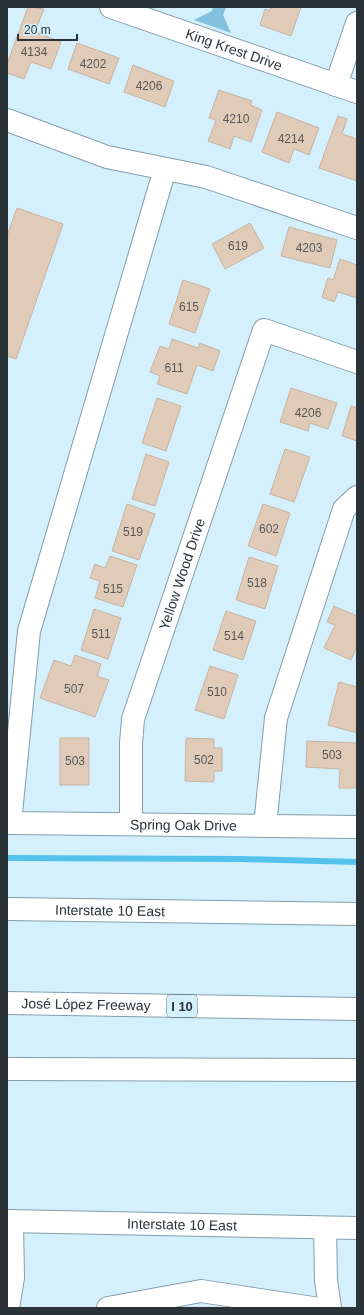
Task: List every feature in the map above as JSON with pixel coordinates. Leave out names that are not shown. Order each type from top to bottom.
[{"type":"main road","name":"King Krest Drive","points":[[111,7],[357,92]]},
{"type":"main road","points":[[336,85],[357,23]]},
{"type":"main road","points":[[7,120],[107,157],[206,177],[357,228]]},
{"type":"main road","name":"Spring Oak Drive","points":[[165,169],[29,631],[10,823],[357,827]]},
{"type":"main road","name":"Yellow Wood Drive","points":[[131,824],[130,743],[133,719],[264,330],[357,362]]},
{"type":"main road","points":[[265,826],[276,718],[344,509],[357,497]]},
{"type":"main road","name":"Interstate 10 East","points":[[7,909],[357,914]]},
{"type":"main road","name":"José López Freeway","points":[[7,1003],[357,1009]]},
{"type":"main road","points":[[7,1069],[357,1070]]},
{"type":"main road","points":[[8,1308],[14,1278],[10,1221]]},
{"type":"main road","name":"Interstate 10 East","points":[[10,1221],[357,1228]]},
{"type":"main road","points":[[325,1228],[326,1280],[330,1308]]},
{"type":"main road","points":[[108,1308],[201,1291],[313,1308]]},
{"type":"shaded area","points":[[213,7],[226,7],[223,15],[231,33],[194,20],[212,11]]},
{"type":"building","points":[[28,7],[44,9],[35,32],[61,42],[51,69],[31,62],[24,79],[7,73],[7,64]]},
{"type":"building","points":[[271,7],[301,7],[291,36],[260,25],[265,9],[270,11]]},
{"type":"building","points":[[77,43],[119,58],[109,84],[68,69]]},
{"type":"building","points":[[133,65],[174,81],[165,107],[124,92]]},
{"type":"building","points":[[219,90],[252,101],[250,105],[262,110],[251,142],[234,136],[230,149],[208,141],[216,120],[209,118]]},
{"type":"building","points":[[277,112],[319,128],[309,155],[294,149],[289,163],[262,152]]},
{"type":"building","points":[[338,116],[347,119],[342,134],[357,139],[357,181],[319,168]]},
{"type":"building","points":[[17,208],[63,224],[16,359],[7,356],[7,236]]},
{"type":"building","points":[[250,223],[264,248],[225,269],[212,244]]},
{"type":"building","points":[[289,227],[337,240],[330,268],[281,256]]},
{"type":"building","points":[[340,259],[357,265],[357,298],[338,292],[334,302],[322,297],[328,278],[333,280]]},
{"type":"building","points":[[183,280],[210,289],[195,333],[169,324]]},
{"type":"building","points":[[172,339],[198,348],[200,343],[220,351],[213,371],[197,365],[187,394],[157,384],[160,376],[150,372],[160,346],[169,349]]},
{"type":"building","points":[[291,388],[337,403],[328,429],[310,423],[308,431],[280,422]]},
{"type":"building","points":[[157,398],[181,406],[166,451],[142,443]]},
{"type":"building","points":[[351,406],[357,408],[357,441],[342,436]]},
{"type":"building","points":[[285,449],[310,457],[294,502],[270,494]]},
{"type":"building","points":[[146,454],[169,462],[155,506],[132,499]]},
{"type":"building","points":[[127,504],[155,514],[139,560],[112,551]]},
{"type":"building","points":[[263,504],[290,513],[276,556],[248,546]]},
{"type":"building","points":[[110,556],[137,565],[123,607],[95,598],[100,581],[90,578],[95,564],[105,568]]},
{"type":"building","points":[[249,557],[278,566],[265,609],[236,600]]},
{"type":"building","points":[[334,606],[357,616],[357,646],[351,660],[324,648],[335,625],[327,622]]},
{"type":"building","points":[[94,609],[121,618],[108,659],[81,650]]},
{"type":"building","points":[[226,611],[256,621],[243,660],[213,650]]},
{"type":"building","points":[[75,655],[101,664],[97,676],[109,680],[95,717],[40,698],[54,660],[71,666]]},
{"type":"building","points":[[210,666],[238,675],[224,719],[195,710]]},
{"type":"building","points":[[339,682],[357,687],[357,733],[328,725]]},
{"type":"building","points":[[60,738],[89,738],[89,785],[60,785]]},
{"type":"building","points":[[186,738],[214,739],[214,748],[222,748],[222,771],[214,771],[214,782],[185,781]]},
{"type":"building","points":[[307,741],[357,743],[357,788],[339,788],[340,769],[306,767]]},
{"type":"waterway","points":[[7,858],[241,859],[357,862]]}]
